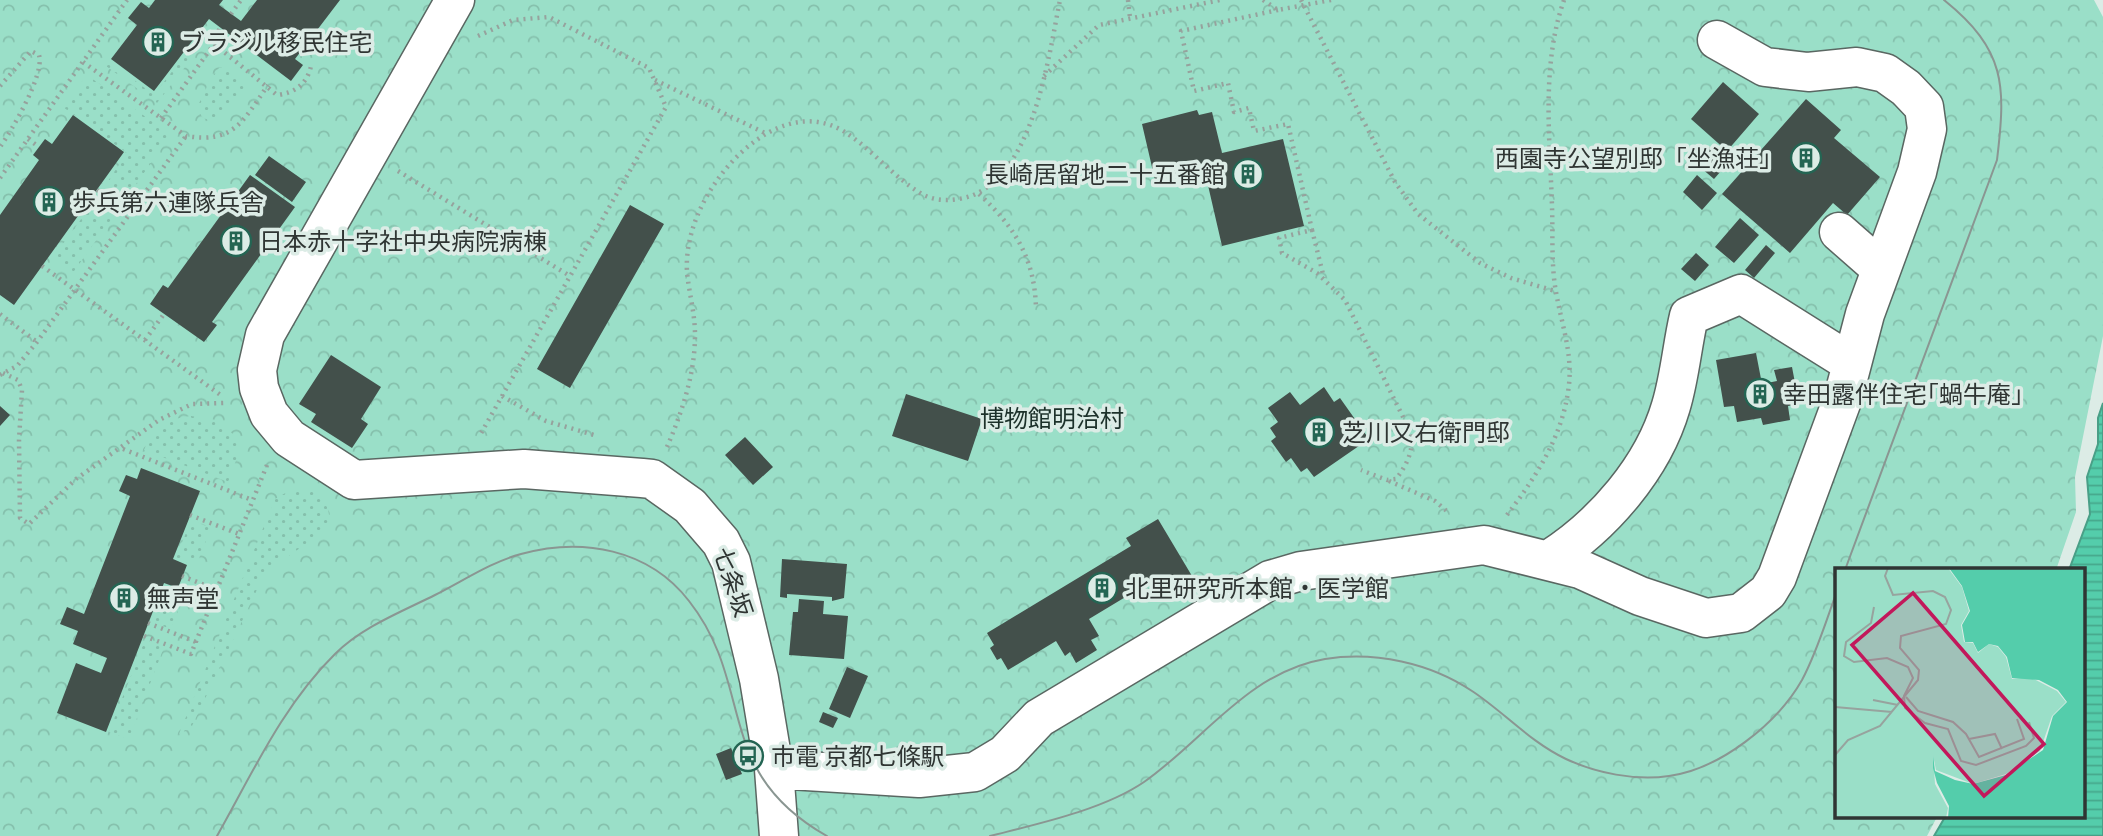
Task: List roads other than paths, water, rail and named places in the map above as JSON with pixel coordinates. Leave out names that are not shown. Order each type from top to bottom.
[{"type":"lane","name":"七条坂","points":[[455,0],[264,335],[257,370],[259,388],[269,414],[281,430],[354,480],[524,469],[652,479],[672,491],[706,523],[731,562],[757,667],[776,801]]},
{"type":"lane","points":[[776,801],[919,778],[975,772],[1005,754],[1039,718],[1280,575],[1484,545],[1550,559],[1706,618],[1732,615],[1755,604],[1768,592],[1777,577],[1843,398],[1880,268],[1917,172],[1927,128],[1924,107],[1906,88],[1885,73],[1857,67],[1808,72],[1765,67],[1717,40]]},
{"type":"lane","points":[[1839,232],[1880,268]]},
{"type":"lane","points":[[1550,559],[1596,524],[1633,479],[1660,435],[1678,379],[1689,316],[1741,294],[1851,363]]},
{"type":"tram line","points":[[1846,568],[1997,160],[2001,110],[1997,71],[1980,36],[1944,0]]},
{"type":"tram line","points":[[217,836],[284,718],[316,674],[346,644],[382,621],[499,562],[521,554],[567,547],[613,552],[634,559],[673,583],[689,601],[709,633],[723,664],[750,755],[766,784],[791,811],[827,836]]},
{"type":"tram line","points":[[990,836],[1069,815],[1128,792],[1166,765],[1228,710],[1273,678],[1298,666],[1344,657],[1401,661],[1456,681],[1553,752],[1590,768],[1616,775],[1643,777],[1688,772],[1727,754],[1778,713],[1802,680],[1835,597]]},
{"type":"place","name":"ブラジル移民住宅","points":[[158,42]]},
{"type":"place","name":"西園寺公望別邸「坐漁荘」","points":[[1806,158]]},
{"type":"place","name":"長崎居留地二十五番館","points":[[1248,174]]},
{"type":"place","name":"歩兵第六連隊兵舎","points":[[49,202]]},
{"type":"place","name":"日本赤十字社中央病院病棟","points":[[236,241]]},
{"type":"place","name":"幸田露伴住宅｢蝸牛庵｣","points":[[1760,394]]},
{"type":"place","name":"芝川又右衛門邸","points":[[1319,432]]},
{"type":"place","name":"北里研究所本館・医学館","points":[[1102,588]]},
{"type":"place","name":"無声堂","points":[[124,598]]},
{"type":"place","name":"市電 京都七條駅","points":[[748,756]]},
{"type":"park label","name":"博物館明治村","points":[[1052,418]]}]
